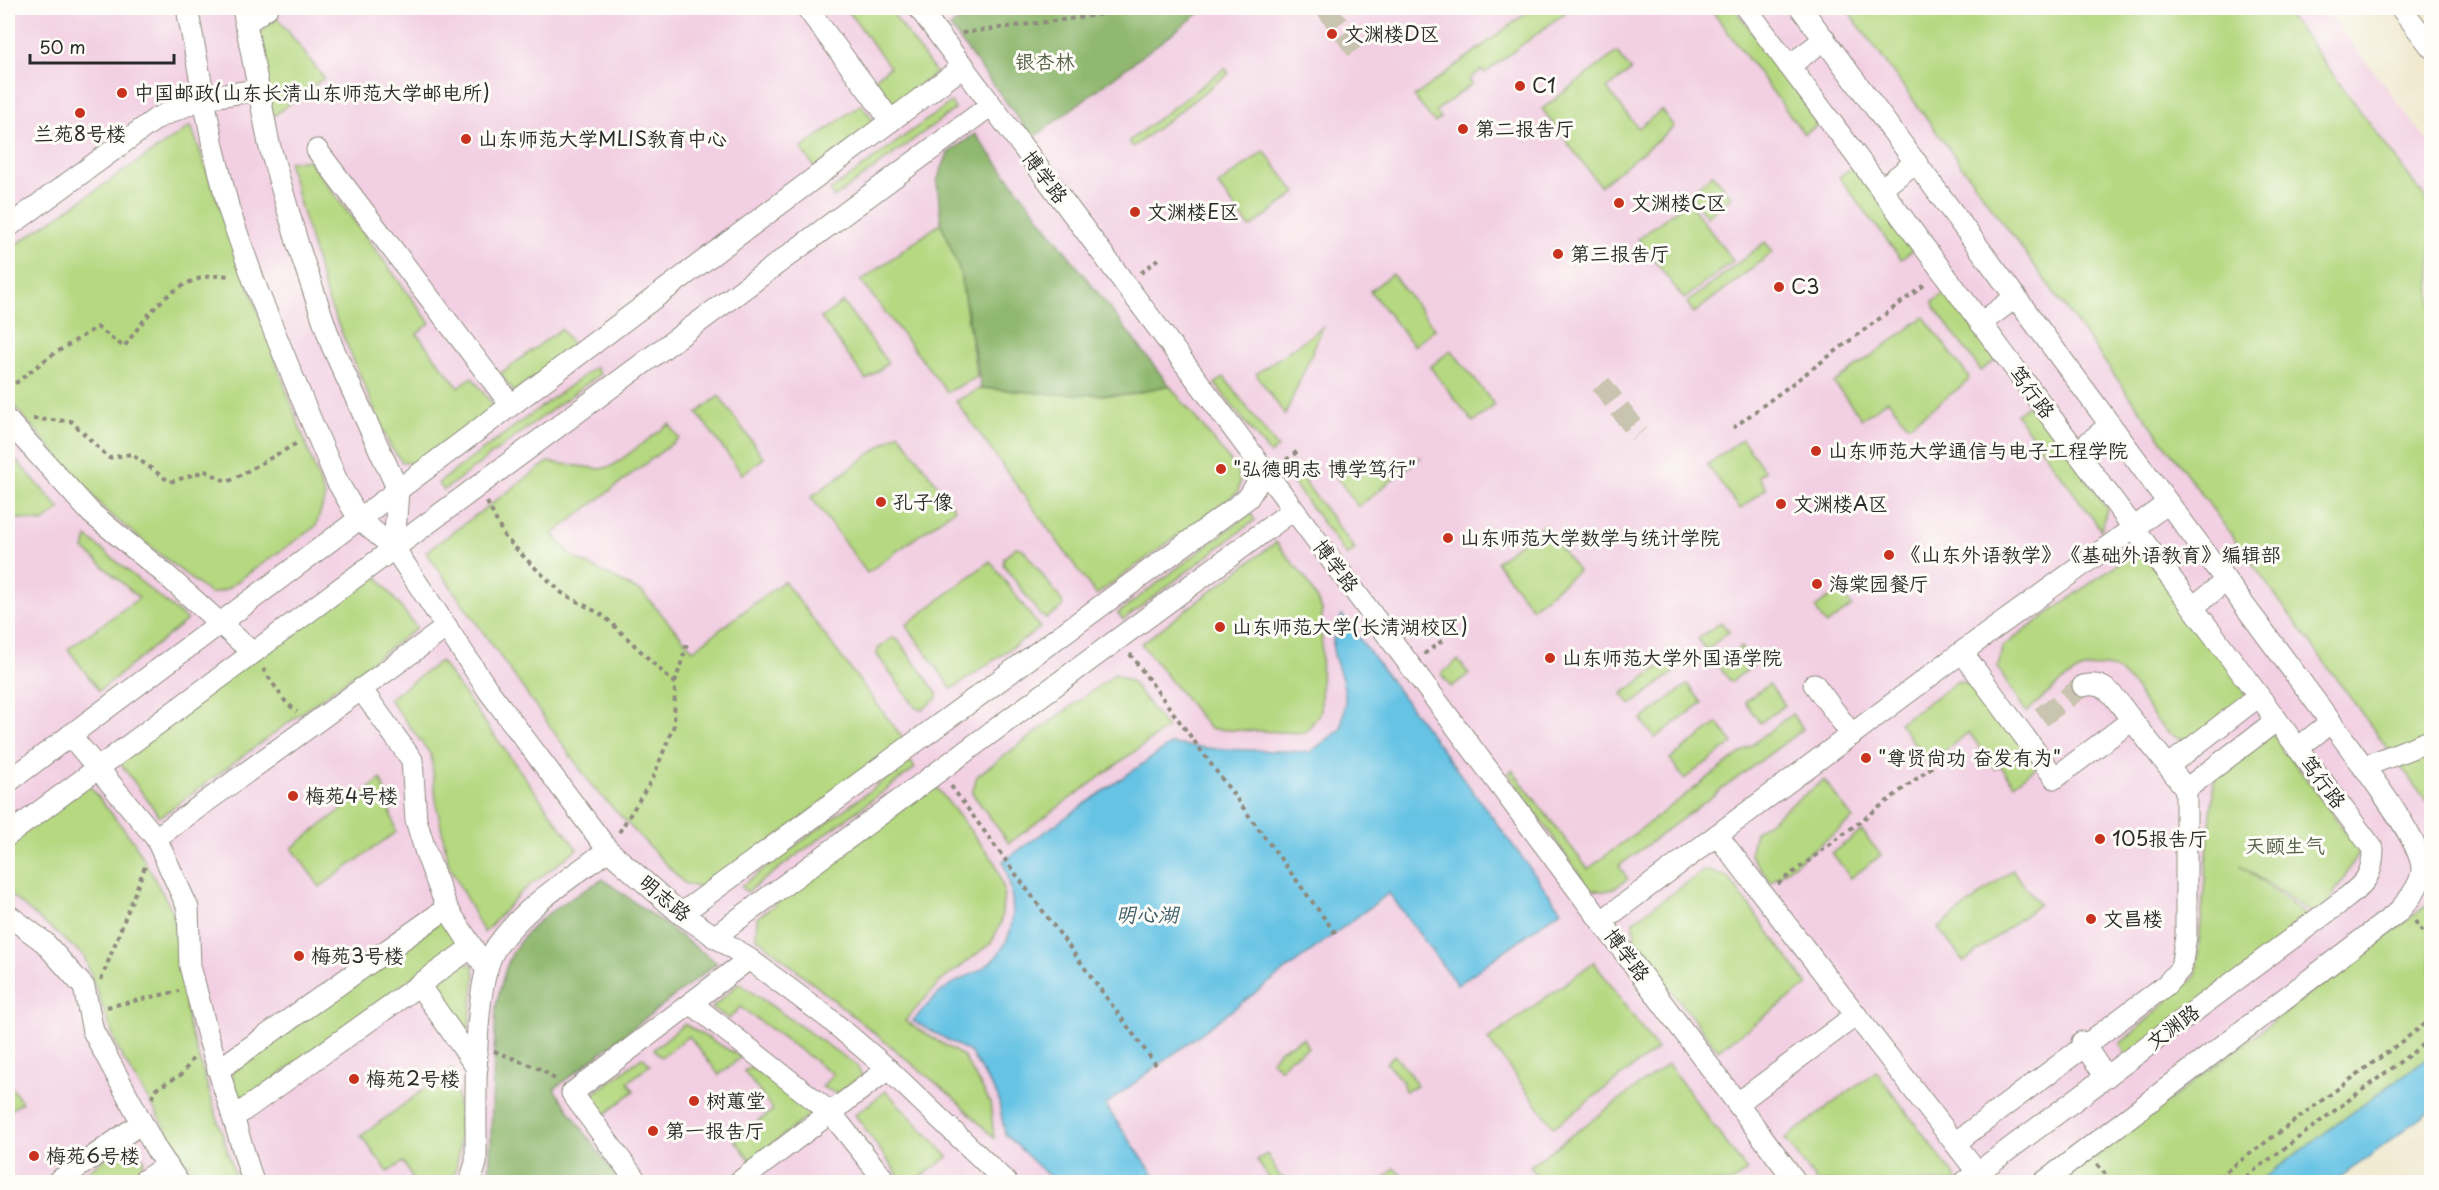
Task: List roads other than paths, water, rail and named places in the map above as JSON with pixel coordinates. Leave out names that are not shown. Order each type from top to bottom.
[{"type":"street","points":[[187,8],[203,98],[230,210],[253,278],[316,434],[337,481],[358,519]]},
{"type":"street","points":[[267,8],[244,16],[269,144],[332,346],[398,490],[394,548]]},
{"type":"street","points":[[807,8],[891,121]]},
{"type":"street","name":"博学路","points":[[919,8],[1796,1182]]},
{"type":"street","name":"笃行路","points":[[1746,8],[2373,849],[2373,866]]},
{"type":"street","name":"笃行路","points":[[1801,8],[2331,722],[2409,832],[2422,869],[2413,894],[2404,905],[2044,1182]]},
{"type":"street","points":[[2401,8],[2432,48]]},
{"type":"street","points":[[1789,66],[1825,39]]},
{"type":"street","points":[[8,782],[964,66]]},
{"type":"street","points":[[8,227],[157,118],[203,98],[258,90]]},
{"type":"street","points":[[8,835],[991,105]]},
{"type":"street","points":[[317,150],[511,405]]},
{"type":"street","points":[[1881,189],[1916,162]]},
{"type":"street","points":[[1981,323],[2016,297]]},
{"type":"street","points":[[8,421],[91,513],[253,653]]},
{"type":"street","points":[[2077,452],[2110,425]]},
{"type":"street","points":[[681,914],[1116,597],[1248,498],[1257,484]]},
{"type":"street","points":[[1602,921],[1962,652],[2168,503]]},
{"type":"street","points":[[714,937],[1120,640],[1293,510]]},
{"type":"street","name":"明志路","points":[[358,519],[394,548],[488,690],[608,850],[681,914],[749,959],[827,1017],[888,1069],[1006,1182]]},
{"type":"street","points":[[2193,607],[2226,581]]},
{"type":"street","points":[[156,838],[447,627]]},
{"type":"street","points":[[1962,652],[2055,778],[2132,720]]},
{"type":"street","points":[[1955,1143],[2083,1044],[2166,985],[2181,968],[2186,936],[2186,789],[2105,686],[2095,683],[2083,686]]},
{"type":"street","points":[[1814,684],[1851,735]]},
{"type":"street","points":[[361,689],[412,760],[416,820],[447,908],[487,970]]},
{"type":"street","points":[[2168,766],[2259,696]]},
{"type":"street","points":[[2186,789],[2277,720]]},
{"type":"street","points":[[2298,748],[2331,722]]},
{"type":"street","points":[[70,735],[156,838],[188,908],[190,966],[208,1036],[253,1182]]},
{"type":"street","points":[[2363,767],[2432,740]]},
{"type":"street","points":[[1717,835],[1955,1143],[1976,1179]]},
{"type":"street","points":[[470,1182],[476,1163],[481,989],[496,947],[536,903],[608,850]]},
{"type":"street","name":"文渊路","points":[[1976,1179],[2106,1077],[2346,898],[2368,880],[2373,866]]},
{"type":"street","points":[[218,1070],[447,908]]},
{"type":"street","points":[[10,920],[44,942],[84,987],[93,1031],[141,1123],[173,1174],[142,1182]]},
{"type":"street","points":[[233,1118],[472,947]]},
{"type":"street","points":[[637,1182],[572,1093],[749,959]]},
{"type":"street","points":[[419,985],[477,1068]]},
{"type":"street","points":[[691,1003],[831,1113],[886,1182]]},
{"type":"street","points":[[1738,1103],[1856,1015]]},
{"type":"street","points":[[2083,1044],[2106,1077]]},
{"type":"street","points":[[740,1182],[888,1069]]},
{"type":"street","points":[[57,1182],[141,1123]]},
{"type":"water","name":"明心湖","points":[[1342,615],[1561,910],[1457,985],[1389,893],[1105,1105],[1159,1182],[1055,1182],[1005,1134],[998,1097],[970,1052],[913,1021],[947,987],[986,966],[1005,943],[1013,917],[1013,903],[1003,861],[1171,744],[1217,749],[1310,752],[1341,729],[1345,696],[1334,657],[1333,640]]},
{"type":"water","points":[[2431,1055],[2431,1110],[2335,1182],[2258,1182]]},
{"type":"tunnel","points":[[1326,8],[1359,53]]},
{"type":"tunnel","points":[[1601,384],[1639,434]]},
{"type":"tunnel","points":[[2041,717],[2083,686]]},
{"type":"place","name":"文渊楼D区","points":[[1332,34]]},
{"type":"place","name":"C1","points":[[1520,86]]},
{"type":"place","name":"中国邮政(山东长清山东师范大学邮电所)","points":[[122,93]]},
{"type":"place","name":"兰苑8号楼","points":[[80,113]]},
{"type":"place","name":"第二报告厅","points":[[1463,129]]},
{"type":"place","name":"山东师范大学MLIS教育中心","points":[[466,139]]},
{"type":"place","name":"文渊楼C区","points":[[1619,203]]},
{"type":"place","name":"文渊楼E区","points":[[1135,212]]},
{"type":"place","name":"第三报告厅","points":[[1558,254]]},
{"type":"place","name":"C3","points":[[1779,287]]},
{"type":"place","name":"山东师范大学通信与电子工程学院","points":[[1816,451]]},
{"type":"place","name":"\"弘德明志 博学笃行\"","points":[[1221,469]]},
{"type":"place","name":"孔子像","points":[[881,502]]},
{"type":"place","name":"文渊楼A区","points":[[1781,504]]},
{"type":"place","name":"山东师范大学数学与统计学院","points":[[1448,538]]},
{"type":"place","name":"《山东外语教学》《基础外语教育》编辑部","points":[[1889,555]]},
{"type":"place","name":"海棠园餐厅","points":[[1817,584]]},
{"type":"place","name":"山东师范大学(长清湖校区)","points":[[1220,627]]},
{"type":"place","name":"山东师范大学外国语学院","points":[[1550,658]]},
{"type":"place","name":"\"尊贤尚功 奋发有为\"","points":[[1866,758]]},
{"type":"place","name":"梅苑4号楼","points":[[293,796]]},
{"type":"place","name":"105报告厅","points":[[2100,839]]},
{"type":"place","name":"文昌楼","points":[[2091,919]]},
{"type":"place","name":"梅苑3号楼","points":[[299,956]]},
{"type":"place","name":"梅苑2号楼","points":[[354,1079]]},
{"type":"place","name":"树蕙堂","points":[[694,1101]]},
{"type":"place","name":"第一报告厅","points":[[653,1131]]},
{"type":"place","name":"梅苑6号楼","points":[[34,1156]]},
{"type":"park label","name":"银杏林","points":[[1045,62]]},
{"type":"park label","name":"天颐生气","points":[[2285,846]]}]
